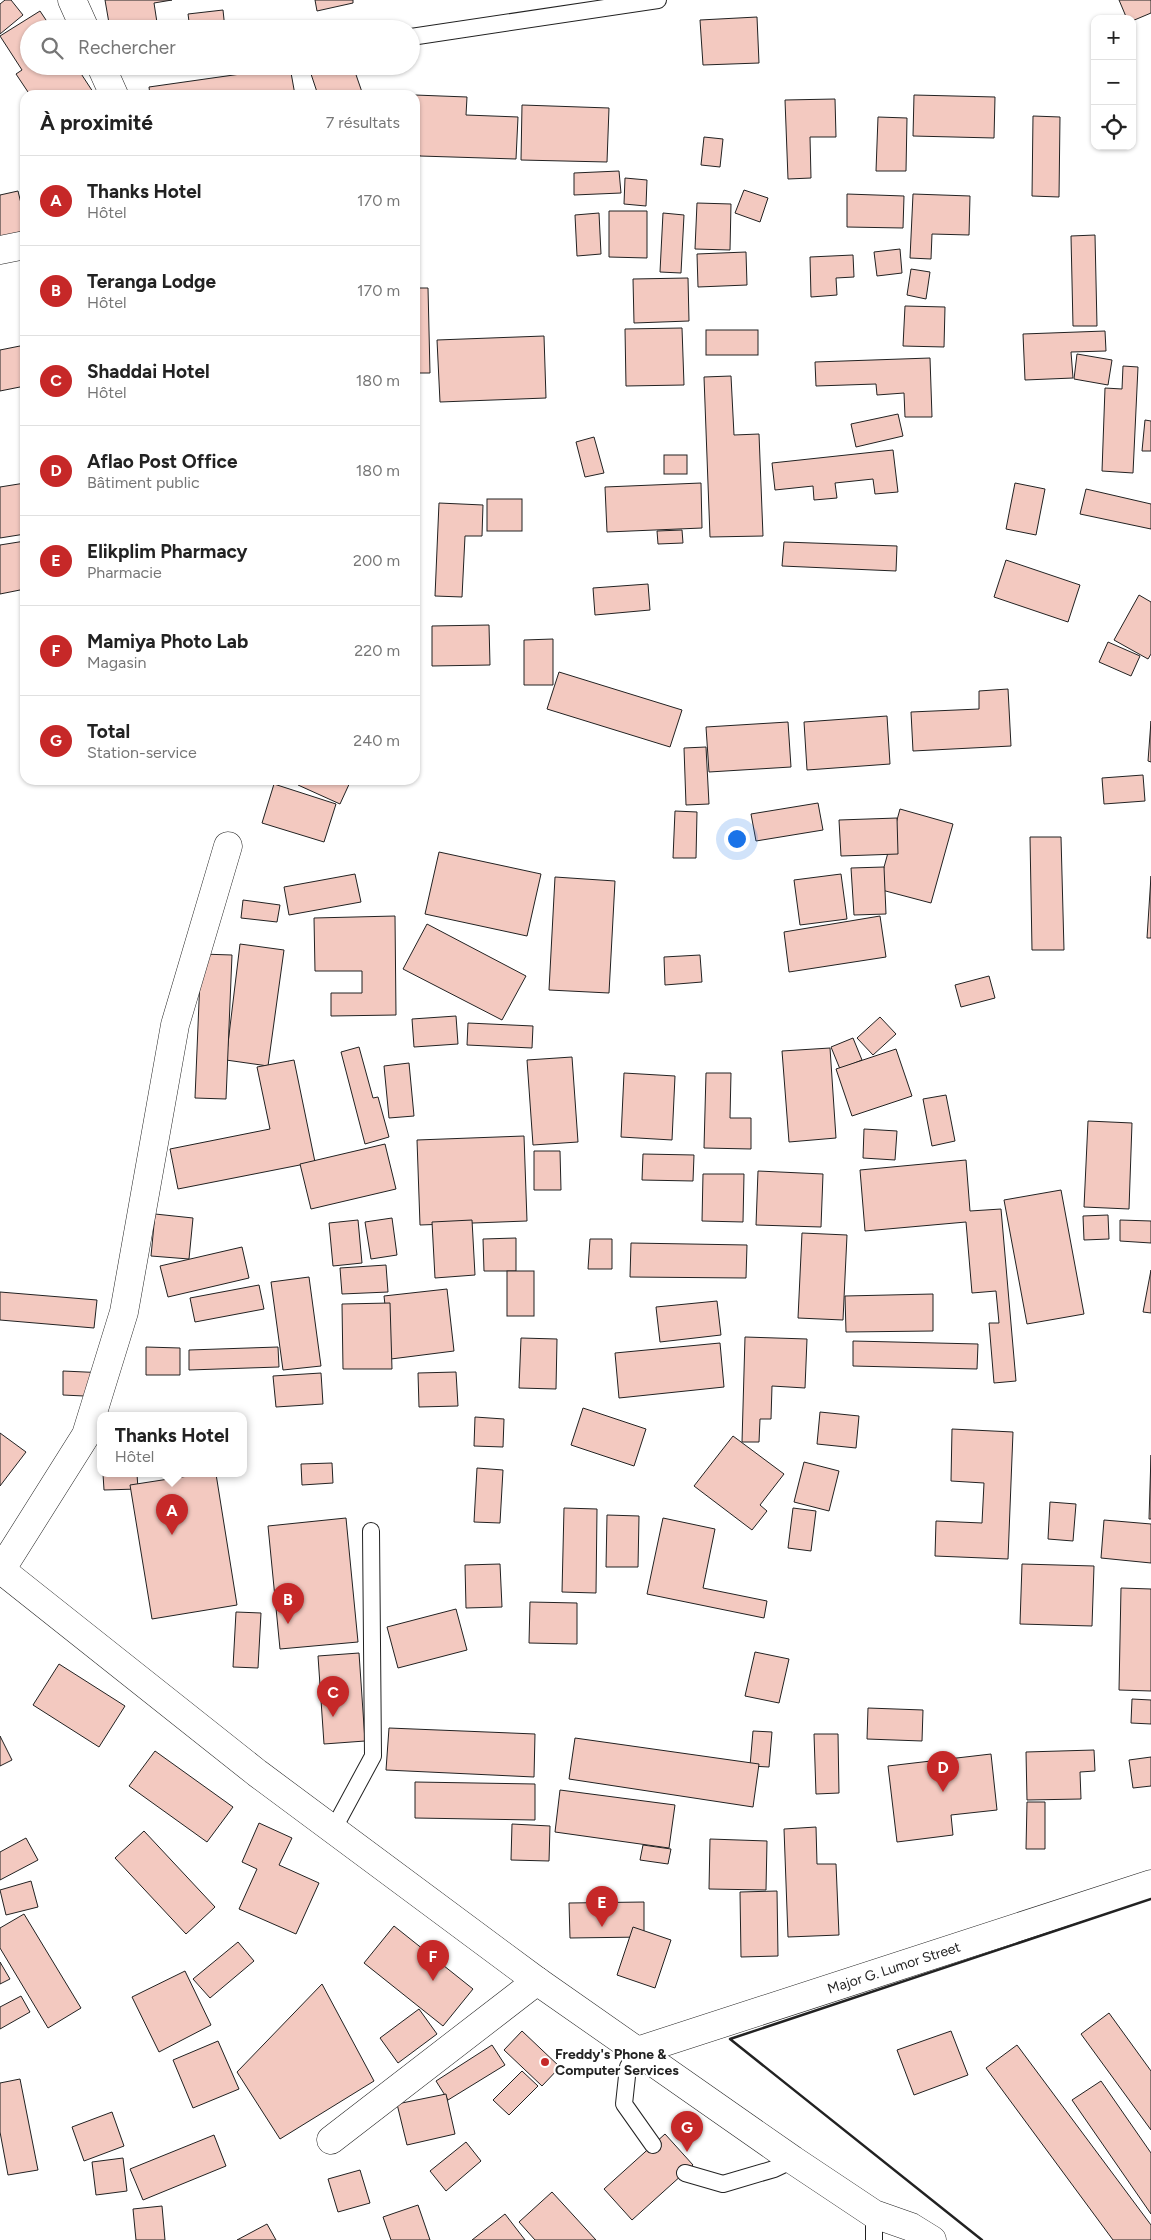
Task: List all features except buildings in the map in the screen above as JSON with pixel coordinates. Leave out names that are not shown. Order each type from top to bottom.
[{"type":"main road","points":[[72,0],[81,20]]},
{"type":"main road","points":[[105,75],[112,90]]},
{"type":"main road","points":[[0,250],[20,246]]},
{"type":"main road","points":[[228,846],[175,1025],[124,1312],[86,1435],[1,1570],[257,1773],[333,1830],[537,1981],[793,2160],[874,2227],[898,2240]]},
{"type":"main road","name":"Major G. Lumor Street","points":[[637,2052],[1151,1884]]},
{"type":"main road","points":[[332,2140],[537,1981]]},
{"type":"main road","points":[[874,2227],[911,2227],[932,2240]]},
{"type":"lane","points":[[420,36],[658,0]]},
{"type":"lane","points":[[333,1830],[372,1756],[371,1531]]},
{"type":"lane","points":[[637,2052],[628,2068],[624,2104],[653,2145]]},
{"type":"lane","points":[[685,2173],[724,2184],[793,2160]]},
{"type":"wall","points":[[982,2240],[730,2039],[1151,1899]]},
{"type":"place","name":"Thanks Hotel","points":[[172,1535]]},
{"type":"place","name":"Teranga Lodge","points":[[288,1624]]},
{"type":"place","name":"Shaddai Hotel","points":[[333,1717]]},
{"type":"place","name":"Aflao Post Office","points":[[943,1792]]},
{"type":"place","name":"Elikplim Pharmacy","points":[[602,1927]]},
{"type":"place","name":"Mamiya Photo Lab","points":[[433,1981]]},
{"type":"place","name":"Freddy's Phone & Computer Services","points":[[545,2062]]},
{"type":"place","name":"Total","points":[[687,2152]]}]
